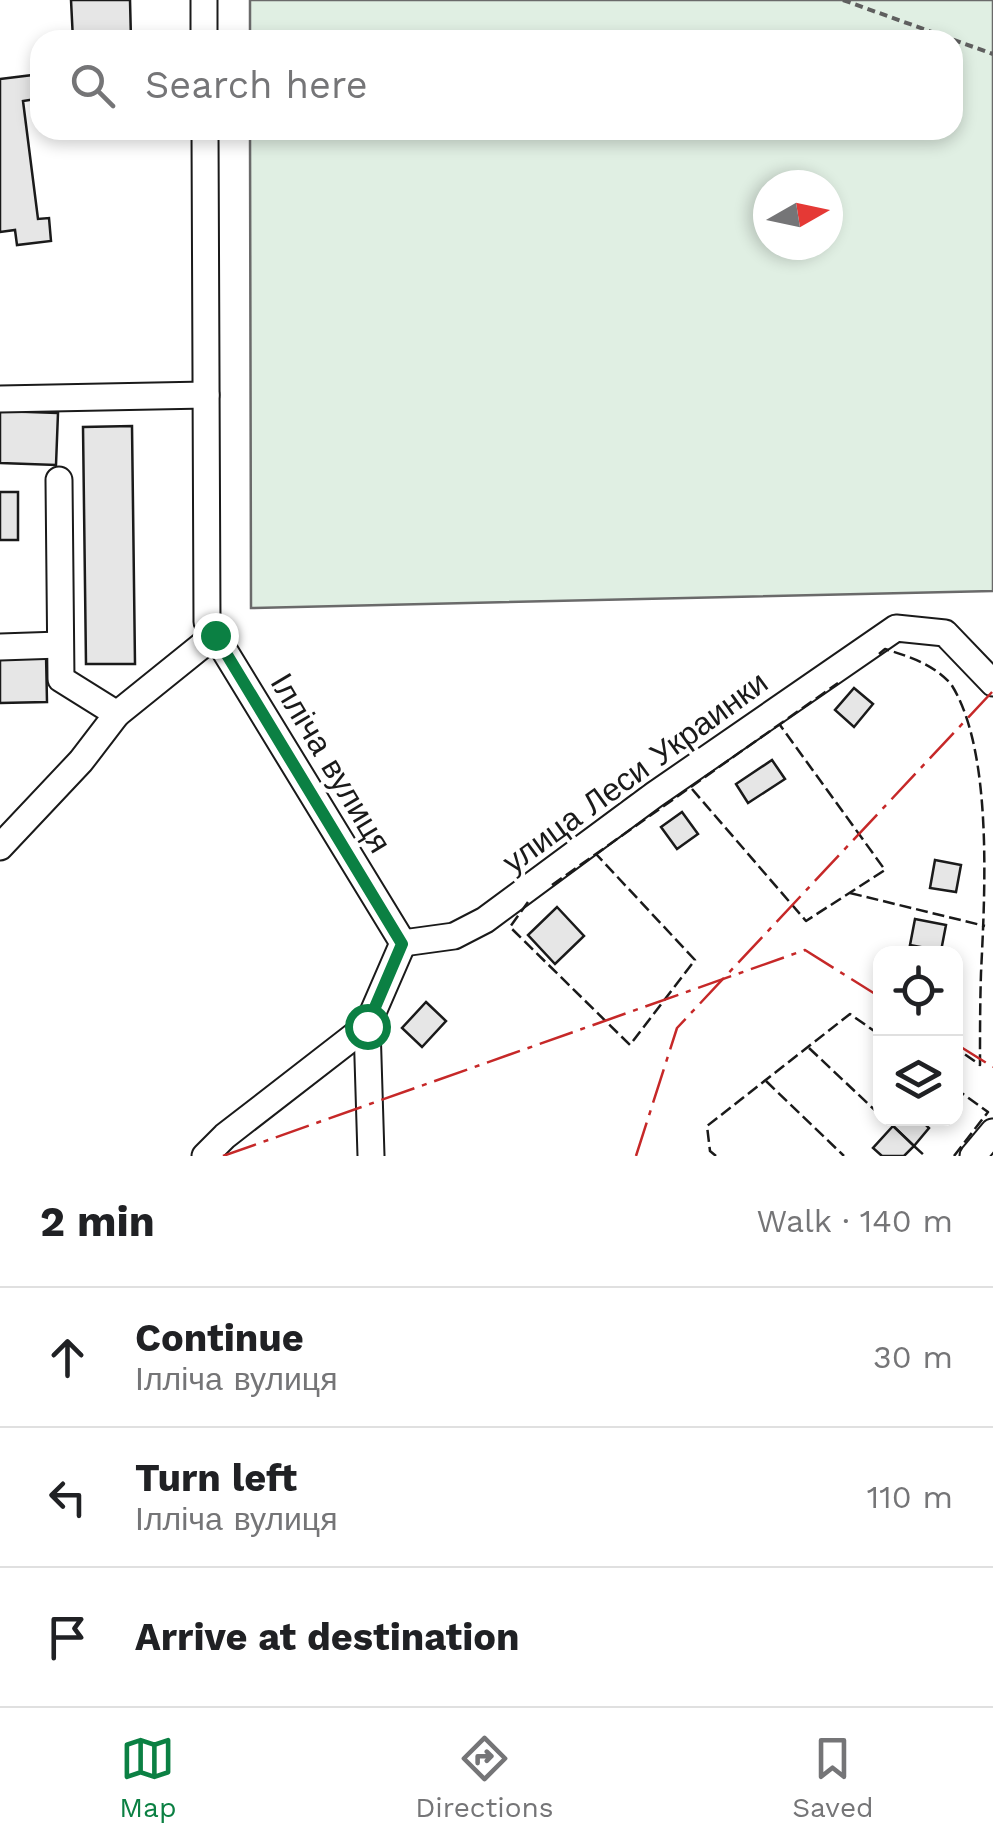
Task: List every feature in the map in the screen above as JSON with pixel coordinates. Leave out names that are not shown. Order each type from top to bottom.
[{"type":"street","points":[[204,0],[204,30]]},
{"type":"street","name":"Ілліча вулиця","points":[[204,140],[207,622],[402,944]]},
{"type":"street","points":[[0,399],[206,396]]},
{"type":"street","points":[[59,480],[61,679],[117,714]]},
{"type":"street","name":"улица Леси Украинки","points":[[402,944],[454,936],[485,920],[654,794],[896,628],[945,633],[993,683]]},
{"type":"street","points":[[0,847],[81,761],[117,714],[215,635]]},
{"type":"street","points":[[0,647],[60,646]]},
{"type":"street","points":[[371,1156],[367,1026],[402,944]]},
{"type":"street","points":[[206,1156],[225,1136],[367,1026]]},
{"type":"street","points":[[973,1156],[993,1132]]},
{"type":"path","points":[[843,0],[926,30]]},
{"type":"path","points":[[963,43],[993,54]]},
{"type":"green space","points":[[250,0],[993,0],[993,591],[251,608],[250,140],[963,140],[963,30],[250,30]]},
{"type":"building","points":[[71,0],[130,0],[131,30],[72,30]]},
{"type":"building","points":[[30,75],[30,100],[23,101],[38,219],[49,218],[51,241],[17,245],[15,230],[0,232],[0,79]]},
{"type":"building","points":[[0,411],[58,413],[56,465],[0,463]]},
{"type":"building","points":[[132,426],[135,664],[86,664],[83,427]]},
{"type":"building","points":[[0,492],[18,492],[18,540],[0,540]]},
{"type":"building","points":[[46,654],[47,702],[0,703],[0,656]]},
{"type":"building","points":[[854,688],[873,704],[854,727],[835,710]]},
{"type":"building","points":[[772,760],[785,779],[748,803],[736,784]]},
{"type":"building","points":[[682,812],[698,834],[677,849],[661,827]]},
{"type":"building","points":[[935,860],[961,865],[956,892],[930,888]]},
{"type":"building","points":[[557,907],[584,936],[555,964],[528,935]]},
{"type":"building","points":[[915,919],[946,925],[942,946],[910,945]]},
{"type":"building","points":[[426,1002],[446,1021],[422,1047],[402,1028]]},
{"type":"building","points":[[893,1126],[927,1126],[914,1146]]},
{"type":"building","points":[[893,1126],[914,1146],[904,1156],[882,1156],[873,1148]]},
{"type":"fence","points":[[879,654],[885,649],[903,655],[944,677],[965,712],[974,745],[984,863],[980,1065],[963,1053]]},
{"type":"fence","points":[[552,885],[838,683]]},
{"type":"fence","points":[[692,789],[806,921],[885,870],[780,725]]},
{"type":"fence","points":[[528,902],[510,927],[630,1045],[695,960],[596,854]]},
{"type":"fence","points":[[850,893],[985,926]]},
{"type":"fence","points":[[716,1156],[710,1151],[707,1126],[850,1014],[873,1030]]},
{"type":"fence","points":[[809,1048],[873,1108]]},
{"type":"fence","points":[[766,1081],[844,1156]]},
{"type":"fence","points":[[954,1156],[988,1112],[963,1094]]},
{"type":"fence","points":[[914,1146],[925,1156]]},
{"type":"power","points":[[636,1156],[677,1028],[993,691]]},
{"type":"power","points":[[223,1156],[805,950],[873,993]]},
{"type":"power","points":[[963,1048],[993,1067]]},
{"type":"route","points":[[215,635],[402,944],[367,1026]]}]
